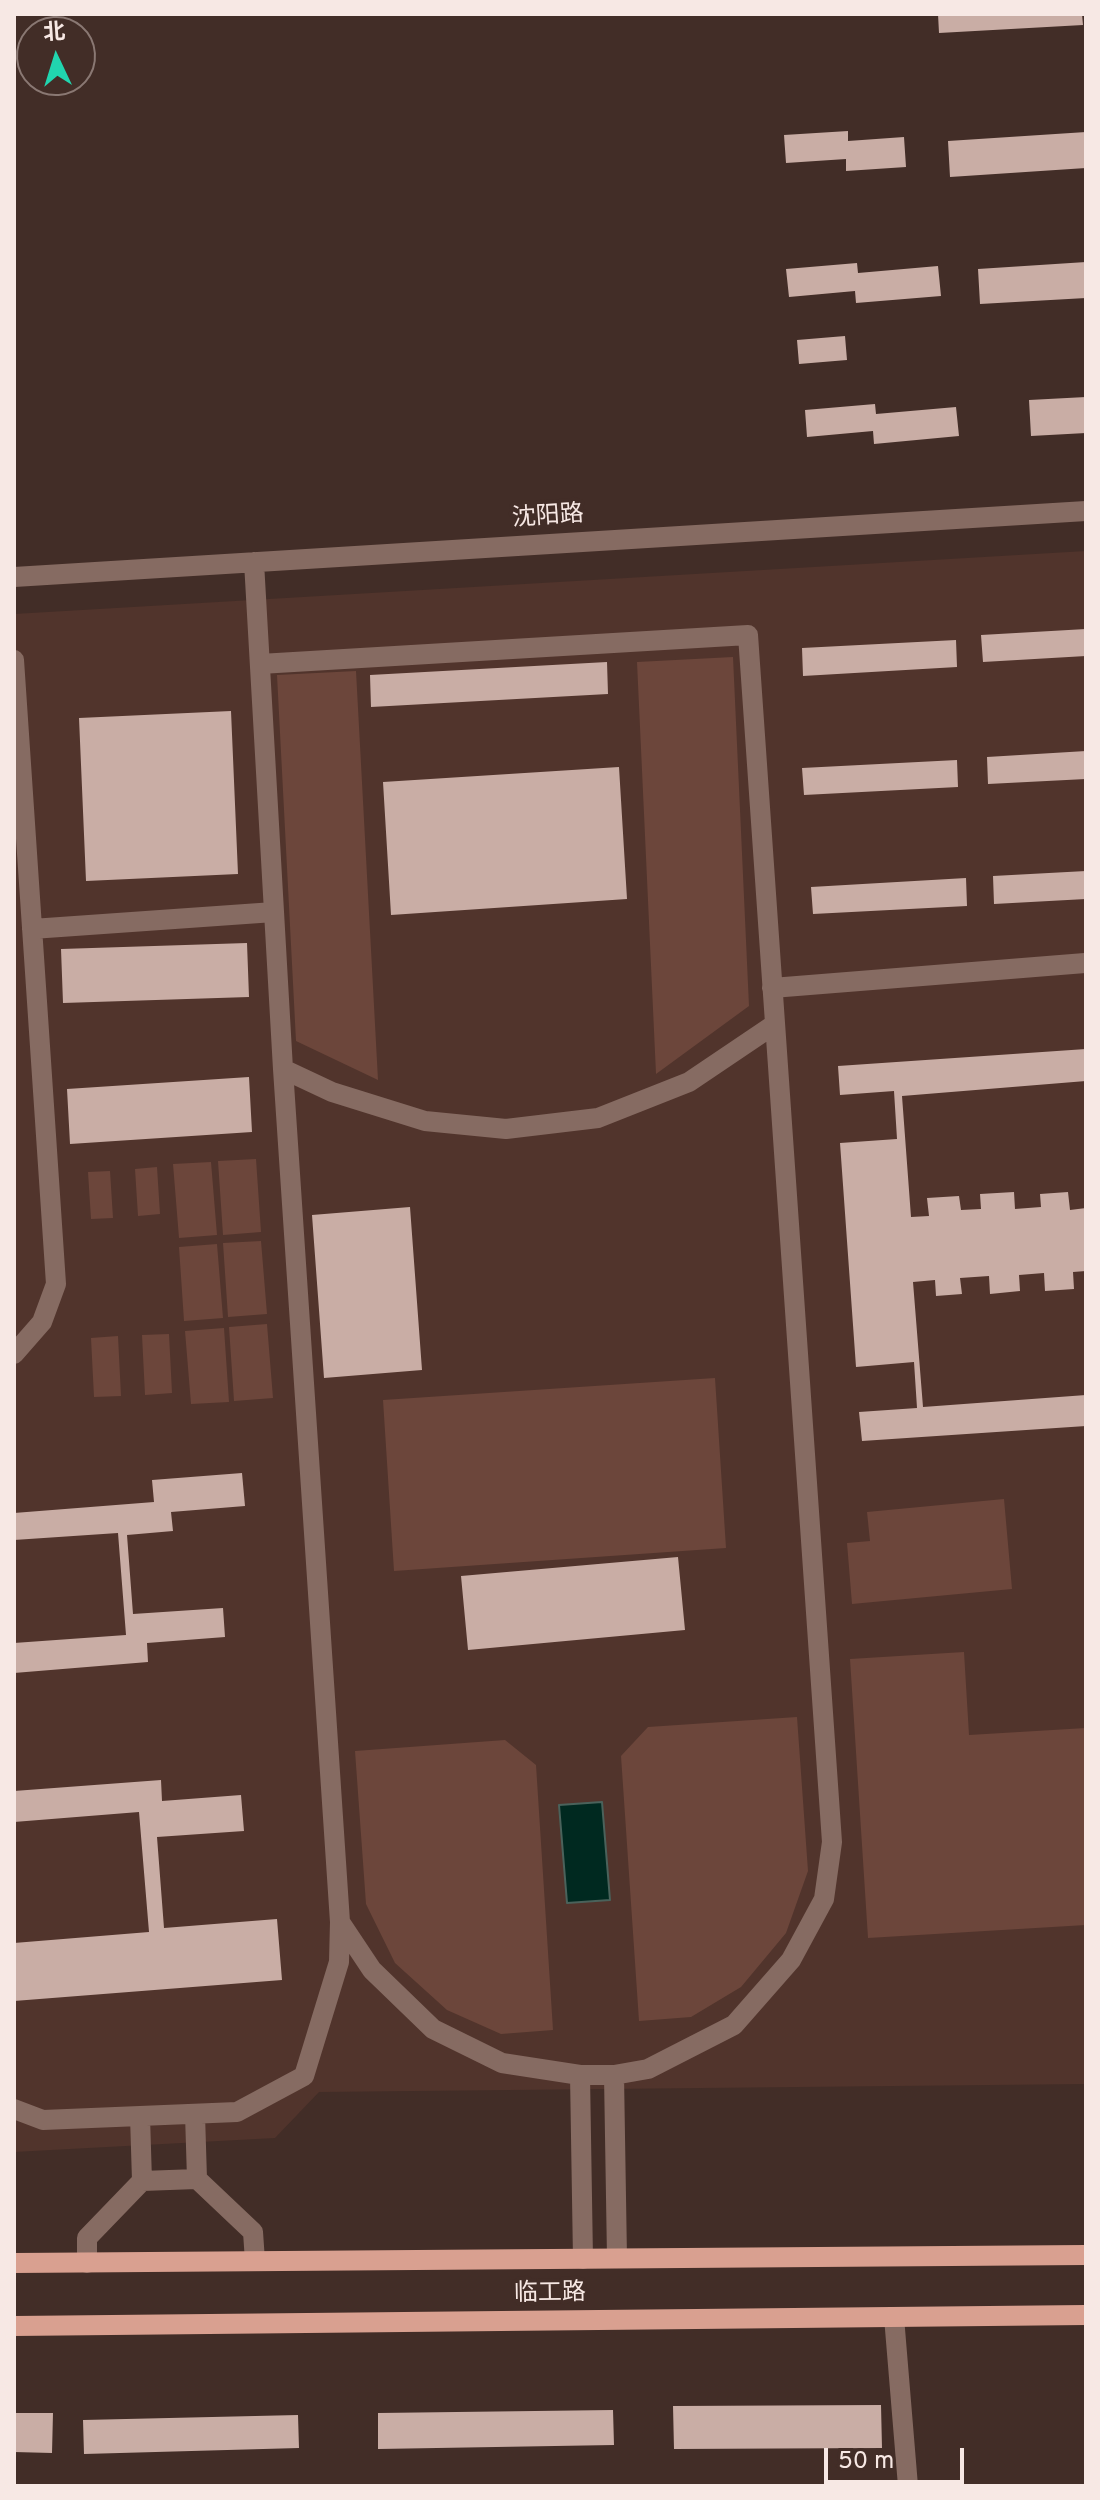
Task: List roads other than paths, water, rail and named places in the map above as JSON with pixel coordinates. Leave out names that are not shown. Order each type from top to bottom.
[{"type":"main road","name":"临工路","points":[[14,2263],[1086,2255]]},
{"type":"main road","name":"临工路","points":[[14,2326],[1086,2315]]},
{"type":"street","name":"沈阳路","points":[[14,577],[1086,511]]},
{"type":"street","points":[[14,2109],[43,2120],[237,2112],[304,2076],[339,1962],[340,1922],[283,1069],[254,562]]},
{"type":"street","points":[[260,664],[748,635],[832,1842],[824,1899],[791,1960],[734,2025],[648,2069],[614,2075],[580,2075],[502,2063],[433,2029],[372,1970],[340,1922]]},
{"type":"street","points":[[14,660],[56,1284],[42,1322],[14,1354]]},
{"type":"street","points":[[32,929],[274,912]]},
{"type":"street","points":[[772,988],[1085,963]]},
{"type":"street","points":[[283,1069],[332,1092],[425,1121],[506,1129],[598,1118],[689,1082],[775,1024]]},
{"type":"street","points":[[580,2075],[583,2259]]},
{"type":"street","points":[[614,2075],[617,2258]]},
{"type":"street","points":[[195,2114],[197,2179],[253,2232],[255,2261]]},
{"type":"street","points":[[140,2116],[142,2181]]},
{"type":"street","points":[[87,2263],[87,2238],[142,2181],[197,2179]]},
{"type":"street","points":[[894,2317],[908,2486]]},
{"type":"water","points":[[602,1802],[610,1900],[567,1903],[559,1805]]}]
